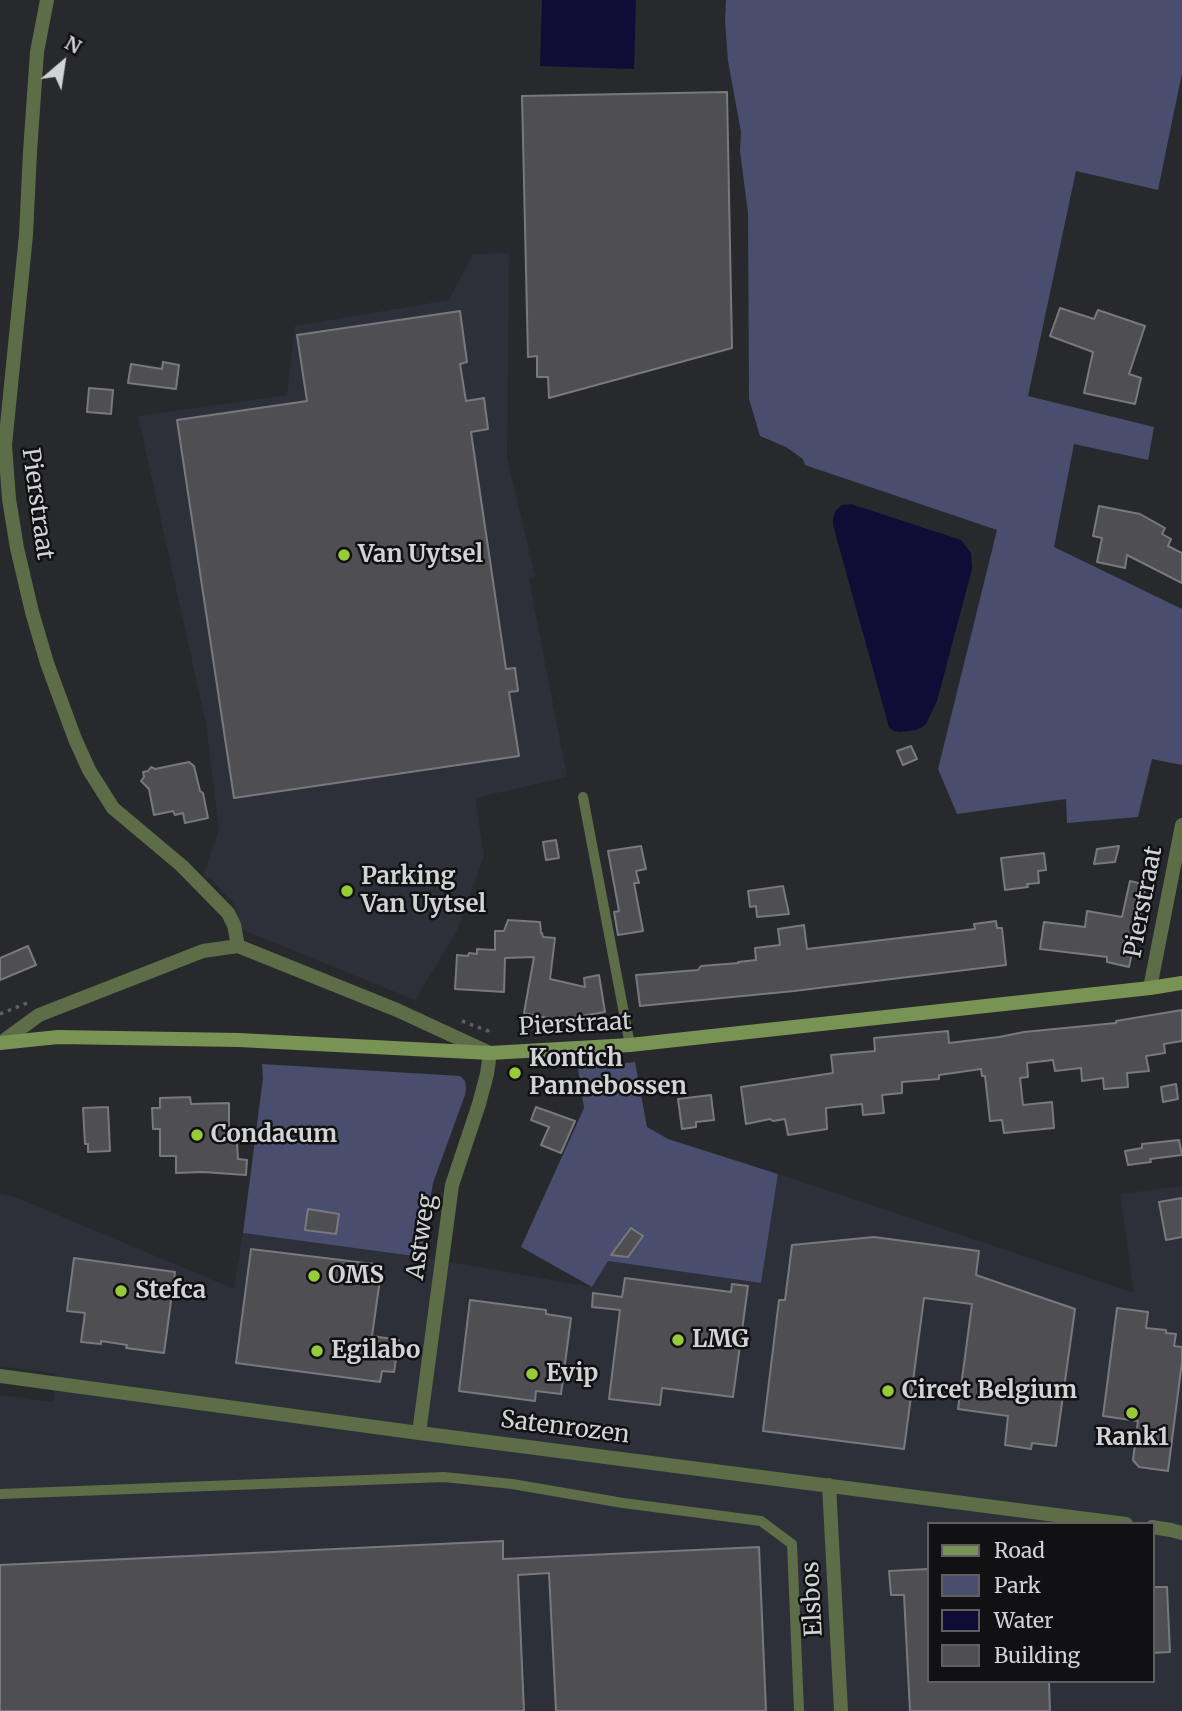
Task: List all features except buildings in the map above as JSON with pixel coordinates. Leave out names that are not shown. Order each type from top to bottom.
[{"type":"street","name":"Pierstraat","points":[[47,0],[37,52],[26,235],[5,445],[9,499],[17,548],[47,663],[89,770],[113,808],[183,866],[228,913],[234,925],[238,946]]},
{"type":"street","name":"Pierstraat","points":[[1150,988],[1182,825]]},
{"type":"street","points":[[1,1043],[39,1015],[203,951],[238,946],[397,1010],[490,1053]]},
{"type":"street","name":"Pierstraat","points":[[1,1043],[58,1037],[211,1040],[490,1053],[629,1045],[1182,983]]},
{"type":"street","name":"Astweg","points":[[419,1433],[452,1185],[488,1074],[490,1053]]},
{"type":"street","name":"Satenrozen","points":[[0,1376],[1111,1522]]},
{"type":"street","name":"Elsbos","points":[[829,1485],[841,1711]]},
{"type":"street","points":[[1154,1527],[1182,1533]]},
{"type":"lane","points":[[583,797],[629,1045]]},
{"type":"lane","points":[[0,1494],[443,1477],[512,1484],[623,1503],[761,1521],[792,1544],[799,1711]]},
{"type":"shaded area","points":[[509,253],[507,458],[535,576],[529,579],[567,777],[475,798],[484,856],[457,931],[415,1000],[238,928],[233,902],[211,879],[203,876],[219,830],[206,724],[138,416],[287,395],[295,326],[449,300],[473,254]]},
{"type":"shaded area","points":[[778,1174],[1134,1293],[1120,1194],[1182,1186],[1182,1711],[0,1711],[0,1395],[53,1402],[57,1374],[0,1366],[0,1194],[15,1197],[234,1289],[243,1233],[421,1257],[592,1287],[608,1261],[761,1283]]},
{"type":"green space","points":[[726,0],[1182,0],[1182,73],[1158,190],[1076,171],[1028,396],[1154,427],[1148,460],[1074,444],[1054,547],[1182,609],[1182,765],[1152,759],[1138,817],[1067,823],[1066,799],[957,814],[938,769],[997,530],[805,465],[803,459],[786,447],[760,436],[749,399],[748,213],[740,151],[741,132],[728,61]]},
{"type":"green space","points":[[635,1062],[647,1127],[668,1139],[778,1174],[761,1283],[608,1261],[592,1287],[521,1247],[584,1108],[578,1069]]},
{"type":"green space","points":[[262,1064],[460,1076],[465,1081],[465,1095],[433,1183],[421,1257],[243,1233],[263,1078]]},
{"type":"water","points":[[542,0],[636,0],[634,69],[540,66]]},
{"type":"water","points":[[851,504],[961,540],[971,553],[972,569],[937,701],[927,722],[916,730],[900,732],[889,727],[833,525],[836,510],[842,505]]},
{"type":"place","name":"Van Uytsel","points":[[344,555]]},
{"type":"place","name":"Parking Van Uytsel","points":[[347,891]]},
{"type":"place","name":"Kontich Pannebossen","points":[[515,1073]]},
{"type":"place","name":"Condacum","points":[[197,1135]]},
{"type":"place","name":"OMS","points":[[314,1276]]},
{"type":"place","name":"Stefca","points":[[121,1291]]},
{"type":"place","name":"LMG","points":[[678,1340]]},
{"type":"place","name":"Egilabo","points":[[317,1351]]},
{"type":"place","name":"Evip","points":[[532,1374]]},
{"type":"place","name":"Circet Belgium","points":[[888,1391]]},
{"type":"place","name":"Rank1","points":[[1132,1413]]}]
